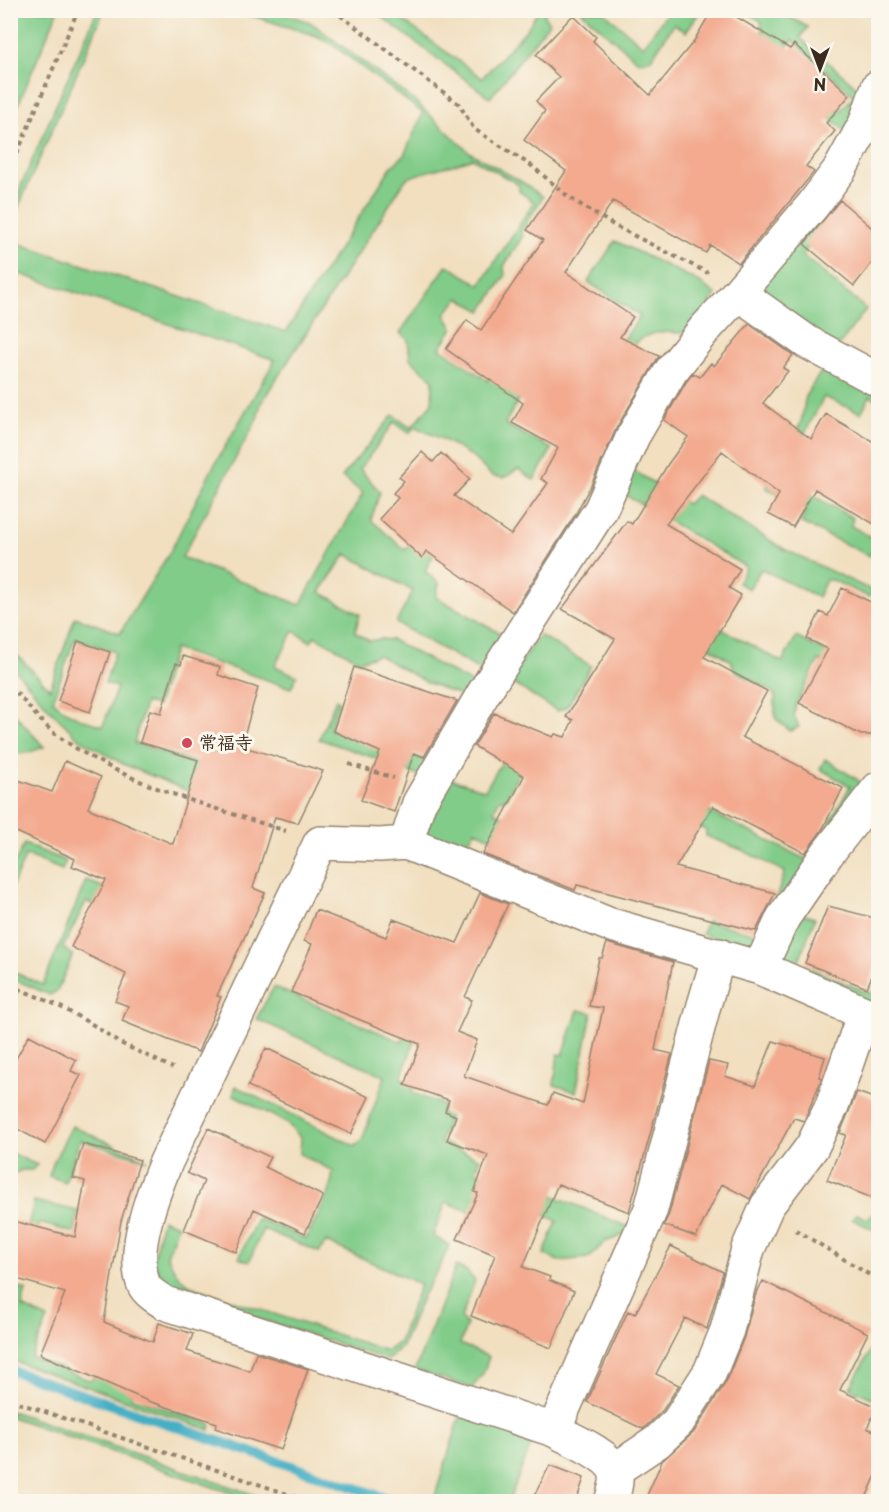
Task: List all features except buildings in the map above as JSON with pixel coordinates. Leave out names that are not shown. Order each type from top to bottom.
[{"type":"street","points":[[406,843],[419,803],[483,694],[601,509],[633,436],[665,380],[704,330],[813,205],[840,169],[865,124],[879,87]]},
{"type":"street","points":[[738,293],[807,342],[879,380]]},
{"type":"street","points":[[760,968],[783,918],[827,854],[879,789]]},
{"type":"street","points":[[320,843],[406,843],[608,924],[760,968],[871,1014],[812,1147],[764,1211],[748,1249],[728,1330],[710,1372],[678,1422],[613,1486],[605,1458],[555,1430],[165,1303],[144,1288],[139,1263],[149,1203],[166,1162],[320,843]]},
{"type":"street","points":[[555,1430],[651,1209],[704,1005],[720,955]]},
{"type":"path","points":[[10,170],[78,10]]},
{"type":"path","points":[[333,10],[459,104],[474,129],[532,166],[570,198],[615,226],[702,269],[738,293]]},
{"type":"path","points":[[10,686],[56,734],[85,754],[119,771],[186,798],[320,843]]},
{"type":"path","points":[[349,764],[401,780]]},
{"type":"path","points":[[10,986],[57,1005],[120,1043],[205,1083]]},
{"type":"path","points":[[764,1211],[879,1280]]},
{"type":"path","points":[[10,1400],[311,1502]]},
{"type":"green space","points":[[10,11],[58,11],[11,121]]},
{"type":"green space","points":[[97,11],[104,11],[11,224],[11,209]]},
{"type":"green space","points":[[236,11],[276,11],[310,22],[416,102],[469,152],[522,182],[543,197],[521,231],[523,236],[504,266],[505,276],[482,311],[459,298],[445,314],[453,328],[440,348],[488,381],[514,348],[541,359],[505,424],[552,449],[534,480],[518,469],[504,478],[492,476],[471,456],[444,440],[415,427],[409,433],[394,422],[360,469],[380,492],[371,520],[405,550],[412,543],[435,552],[425,571],[439,583],[436,597],[507,637],[485,673],[396,623],[413,591],[346,554],[320,592],[360,614],[355,632],[369,641],[392,640],[470,682],[473,689],[440,749],[459,695],[426,682],[378,655],[360,661],[314,636],[311,642],[294,631],[275,666],[297,676],[291,688],[174,649],[157,706],[145,703],[134,743],[228,773],[220,801],[188,791],[123,764],[78,738],[11,665],[10,648],[50,689],[75,617],[120,633],[170,552],[212,469],[275,360],[11,271],[11,241],[286,332],[391,167],[404,155],[423,113],[330,43],[317,36]],"holes":[[[472,158],[519,185],[519,191],[534,202],[480,285],[447,265],[400,333],[408,340],[410,359],[433,380],[432,403],[411,428],[393,415],[342,477],[363,493],[300,605],[182,557],[257,419],[261,403],[406,179]],[[75,638],[115,652],[105,683],[117,687],[103,726],[69,713],[53,700]]]},
{"type":"green space","points":[[374,11],[390,11],[482,78],[527,29],[538,11],[546,11],[544,15],[549,23],[490,98]]},
{"type":"green space","points":[[581,11],[603,11],[643,46],[669,11],[700,11],[686,32],[674,24],[651,59],[639,62]]},
{"type":"green space","points":[[743,11],[778,11],[808,27],[800,38],[859,89],[871,68],[878,45],[878,61],[856,122],[847,132],[807,100],[816,91],[840,111],[854,96],[793,40],[781,53],[763,35],[761,21]]},
{"type":"green space","points":[[814,216],[822,231],[802,255],[866,309],[837,348],[769,301],[756,284]]},
{"type":"green space","points":[[615,241],[692,278],[716,294],[689,334],[666,332],[649,335],[634,343],[617,359],[612,357],[640,316],[588,282]]},
{"type":"green space","points":[[826,364],[878,392],[878,400],[870,396],[861,413],[824,397],[781,478],[853,518],[851,526],[878,541],[878,548],[873,549],[870,556],[801,523],[807,510],[766,488],[768,478],[801,423],[806,395]]},
{"type":"green space","points":[[631,469],[687,504],[696,495],[784,549],[873,591],[869,597],[832,580],[826,580],[818,597],[761,569],[749,589],[738,583],[746,567],[622,493]]},
{"type":"green space","points":[[692,613],[782,662],[796,637],[878,678],[878,691],[819,660],[796,704],[794,715],[799,727],[790,731],[775,718],[775,696],[770,690],[735,671],[731,661],[693,636]]},
{"type":"green space","points":[[539,635],[591,666],[567,707],[557,711],[509,681]]},
{"type":"green space","points":[[336,699],[339,701],[330,729],[431,762],[423,778],[384,761],[319,739]]},
{"type":"green space","points":[[11,710],[44,747],[27,753],[11,754]]},
{"type":"green space","points":[[516,739],[533,746],[506,798],[499,800],[494,811],[510,821],[497,841],[475,830],[461,855],[423,840],[445,777],[485,790]]},
{"type":"green space","points":[[825,759],[858,780],[862,786],[755,953],[702,934],[707,921],[763,936],[785,872],[742,850],[706,836],[706,830],[641,798],[704,809],[803,858],[810,859],[850,786],[820,769]]},
{"type":"green space","points":[[24,844],[66,861],[62,870],[26,855],[11,889],[11,872]]},
{"type":"green space","points":[[86,880],[109,890],[99,906],[86,902],[63,948],[73,955],[57,991],[50,995],[11,978],[11,971],[43,985]]},
{"type":"green space","points":[[799,913],[815,918],[798,963],[871,994],[878,986],[878,1006],[786,970],[782,956]]},
{"type":"green space","points":[[274,987],[402,1042],[413,1015],[422,1021],[401,1078],[412,1084],[413,1093],[443,1105],[441,1113],[449,1117],[440,1142],[480,1159],[476,1172],[513,1187],[535,1188],[629,1227],[624,1235],[605,1242],[589,1258],[558,1261],[544,1254],[557,1221],[516,1201],[485,1218],[446,1202],[433,1236],[449,1245],[440,1267],[423,1295],[402,1346],[388,1360],[173,1291],[153,1261],[162,1219],[178,1225],[167,1256],[179,1276],[192,1286],[387,1351],[399,1342],[420,1284],[326,1242],[319,1252],[263,1229],[249,1262],[239,1258],[257,1218],[306,1239],[330,1190],[333,1171],[300,1154],[301,1138],[287,1123],[234,1095],[235,1086],[355,1146],[362,1140],[385,1076],[256,1019]]},
{"type":"green space","points":[[578,1010],[592,1013],[576,1092],[554,1085],[558,1054],[563,1055]]},
{"type":"green space","points":[[72,1126],[147,1160],[80,1140],[65,1182],[49,1176]]},
{"type":"green space","points":[[11,1153],[37,1165],[32,1170],[21,1170],[13,1175],[11,1174]]},
{"type":"green space","points":[[34,1201],[78,1211],[74,1233],[39,1223],[37,1229],[28,1227]]},
{"type":"green space","points":[[857,1214],[867,1219],[873,1214],[878,1217],[878,1232],[852,1219]]},
{"type":"green space","points":[[456,1266],[467,1271],[475,1281],[461,1318],[467,1324],[460,1344],[489,1357],[483,1374],[472,1388],[415,1370]]},
{"type":"green space","points":[[11,1285],[26,1290],[22,1307],[48,1319],[31,1357],[89,1380],[105,1372],[136,1380],[131,1397],[211,1424],[210,1430],[11,1360],[11,1335],[16,1320],[11,1318]]},
{"type":"green space","points":[[878,1338],[878,1401],[850,1388]]},
{"type":"green space","points":[[11,1411],[272,1501],[253,1501],[11,1417]]},
{"type":"green space","points":[[461,1414],[533,1439],[509,1501],[433,1502]]},
{"type":"waterway","points":[[10,1370],[397,1502]]},
{"type":"place","name":"常福寺","points":[[187,743]]}]
